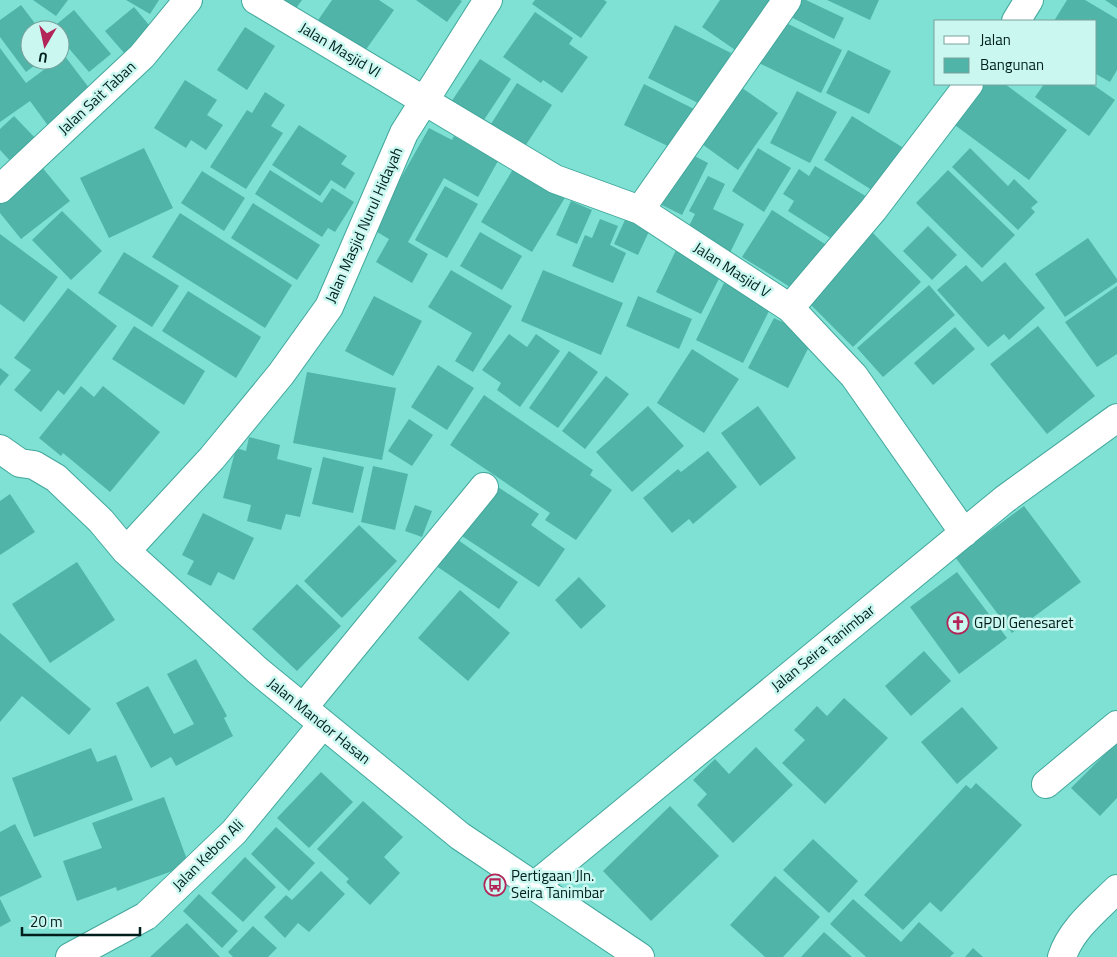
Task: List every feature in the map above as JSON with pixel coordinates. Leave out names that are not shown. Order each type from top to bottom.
[{"type":"street","name":"Jalan Sait Taban","points":[[0,189],[142,56],[188,0]]},
{"type":"street","name":"Jalan Masjid VI","points":[[256,0],[424,100]]},
{"type":"street","name":"Jalan Masjid Nurul Hidayah","points":[[126,551],[212,458],[281,374],[329,307],[404,133],[488,0]]},
{"type":"street","points":[[640,210],[787,0]]},
{"type":"street","points":[[1017,20],[1029,0]]},
{"type":"street","points":[[790,308],[873,210],[968,85]]},
{"type":"street","name":"Jalan Masjid V","points":[[424,100],[555,179],[640,210],[790,308],[854,376],[964,533]]},
{"type":"street","name":"Jalan Seira Tanimbar","points":[[534,886],[1005,499],[1117,418]]},
{"type":"street","name":"Jalan Mandor Hasan","points":[[7,463],[34,465],[56,478],[101,521],[126,551],[257,670],[313,716],[460,836],[640,957]]},
{"type":"street","name":"Jalan Kebon Ali","points":[[70,957],[146,916],[234,832],[313,716],[484,487]]},
{"type":"street","points":[[1046,784],[1117,725]]},
{"type":"street","points":[[1062,957],[1066,944],[1079,927],[1117,889]]},
{"type":"building","points":[[33,0],[68,0],[56,16]]},
{"type":"building","points":[[126,0],[159,0],[150,14]]},
{"type":"building","points":[[272,0],[302,0],[292,14]]},
{"type":"building","points":[[332,0],[379,0],[394,10],[360,58],[314,26]]},
{"type":"building","points":[[416,0],[460,0],[462,1],[447,22]]},
{"type":"building","points":[[535,0],[604,0],[607,2],[581,38],[532,4]]},
{"type":"building","points":[[720,0],[777,0],[741,54],[702,27]]},
{"type":"building","points":[[792,0],[806,0],[844,18],[834,39],[785,14]]},
{"type":"building","points":[[827,0],[879,0],[870,20]]},
{"type":"building","points":[[1067,0],[1085,0],[1117,19],[1117,70],[1110,82],[1097,75],[1097,20],[1055,20]]},
{"type":"building","points":[[1105,0],[1117,0],[1117,8]]},
{"type":"building","points":[[21,5],[32,20],[20,20],[20,64],[0,37],[0,20]]},
{"type":"building","points":[[134,7],[154,31],[125,54],[105,31]]},
{"type":"building","points":[[74,10],[111,54],[89,72],[70,50],[70,20],[62,20]]},
{"type":"building","points":[[535,12],[573,38],[569,44],[588,57],[562,93],[543,80],[541,83],[503,57]]},
{"type":"building","points":[[780,20],[842,50],[821,93],[759,63]]},
{"type":"building","points":[[675,25],[731,53],[704,106],[648,78]]},
{"type":"building","points":[[245,27],[275,46],[247,90],[217,70]]},
{"type":"building","points":[[0,48],[26,83],[44,70],[70,70],[70,63],[96,97],[52,131],[30,101],[0,122]]},
{"type":"building","points":[[848,50],[891,71],[869,114],[826,93]]},
{"type":"building","points":[[480,59],[511,79],[478,129],[447,108]]},
{"type":"building","points":[[185,80],[217,100],[207,115],[223,125],[206,150],[191,140],[186,148],[154,128]]},
{"type":"building","points":[[517,83],[552,105],[520,154],[486,132]]},
{"type":"building","points":[[735,83],[778,113],[738,170],[695,139]]},
{"type":"building","points":[[644,84],[694,109],[674,149],[624,125]]},
{"type":"building","points":[[968,85],[1006,85],[1067,130],[1029,180],[944,117]]},
{"type":"building","points":[[1043,85],[1093,85],[1115,100],[1089,136],[1035,97]]},
{"type":"building","points":[[797,91],[837,112],[810,163],[770,143]]},
{"type":"building","points":[[265,92],[285,105],[271,126],[283,133],[246,189],[210,167],[247,110],[252,113]]},
{"type":"building","points":[[14,116],[39,142],[15,166],[0,150],[0,129]]},
{"type":"building","points":[[852,116],[902,147],[875,192],[824,160]]},
{"type":"building","points":[[299,125],[347,156],[341,164],[355,173],[345,189],[331,180],[320,196],[272,165]]},
{"type":"building","points":[[429,128],[452,140],[454,136],[498,161],[478,197],[444,178],[408,242],[428,254],[412,283],[376,262],[389,239],[372,229]]},
{"type":"building","points":[[144,148],[173,208],[109,238],[80,178]]},
{"type":"building","points":[[758,148],[791,168],[764,212],[732,191]]},
{"type":"building","points":[[970,148],[1008,186],[1014,179],[1038,202],[1031,208],[1035,212],[1018,230],[952,167]]},
{"type":"building","points":[[683,150],[708,163],[682,215],[656,202]]},
{"type":"building","points":[[41,166],[70,201],[21,239],[0,213],[0,199]]},
{"type":"building","points":[[515,166],[566,196],[532,252],[481,222]]},
{"type":"building","points":[[815,166],[869,198],[840,244],[788,211],[794,201],[783,194],[799,169],[809,176]]},
{"type":"building","points":[[270,170],[322,203],[332,188],[354,202],[335,232],[328,228],[322,237],[255,194]]},
{"type":"building","points":[[948,170],[1015,235],[982,268],[916,203]]},
{"type":"building","points":[[202,171],[245,198],[224,231],[181,203]]},
{"type":"building","points":[[708,176],[725,184],[713,209],[744,224],[727,259],[683,238],[695,214],[689,211]]},
{"type":"building","points":[[445,186],[478,204],[447,258],[415,240]]},
{"type":"building","points":[[571,201],[592,210],[577,244],[556,235]]},
{"type":"building","points":[[253,203],[320,245],[297,280],[231,238]]},
{"type":"building","points":[[772,210],[828,246],[798,292],[742,257]]},
{"type":"building","points":[[62,211],[102,251],[71,280],[32,240]]},
{"type":"building","points":[[629,211],[653,223],[638,255],[614,244]]},
{"type":"building","points":[[180,213],[292,285],[265,328],[152,257]]},
{"type":"building","points":[[600,219],[618,226],[610,245],[626,253],[613,283],[572,266],[585,235],[592,238]]},
{"type":"building","points":[[928,226],[957,255],[932,280],[903,251]]},
{"type":"building","points":[[480,232],[522,256],[502,290],[460,266]]},
{"type":"building","points":[[873,233],[921,282],[853,347],[805,299]]},
{"type":"building","points":[[0,234],[58,277],[24,322],[0,304]]},
{"type":"building","points":[[1088,238],[1117,279],[1117,282],[1065,317],[1035,274]]},
{"type":"building","points":[[678,246],[724,269],[701,314],[656,292]]},
{"type":"building","points":[[124,252],[179,286],[152,327],[98,293]]},
{"type":"building","points":[[1005,262],[1045,308],[1009,340],[1004,334],[988,347],[937,290],[966,265],[982,282]]},
{"type":"building","points":[[451,270],[512,306],[473,372],[455,361],[472,333],[428,307]]},
{"type":"building","points":[[543,270],[623,303],[601,355],[521,321]]},
{"type":"building","points":[[724,283],[771,307],[743,363],[696,340]]},
{"type":"building","points":[[929,285],[955,315],[883,377],[857,348]]},
{"type":"building","points":[[1117,286],[1117,354],[1097,367],[1065,322]]},
{"type":"building","points":[[68,288],[117,326],[64,395],[58,390],[41,412],[14,390],[31,370],[14,358]]},
{"type":"building","points":[[188,291],[261,337],[236,378],[162,331]]},
{"type":"building","points":[[374,296],[422,321],[393,376],[345,351]]},
{"type":"building","points":[[638,296],[692,319],[679,349],[626,326]]},
{"type":"building","points":[[774,318],[814,337],[788,388],[748,368]]},
{"type":"building","points":[[134,326],[205,371],[184,405],[112,359]]},
{"type":"building","points":[[1038,326],[1095,396],[1047,434],[990,364]]},
{"type":"building","points":[[955,327],[975,349],[933,385],[914,363]]},
{"type":"building","points":[[509,334],[527,347],[536,334],[560,351],[520,407],[497,390],[501,383],[482,370]]},
{"type":"building","points":[[692,349],[739,379],[704,433],[657,403]]},
{"type":"building","points":[[569,351],[598,372],[558,428],[529,408]]},
{"type":"building","points":[[438,365],[474,388],[447,430],[411,407]]},
{"type":"building","points":[[0,368],[9,375],[0,386]]},
{"type":"building","points":[[307,372],[396,388],[382,460],[293,443]]},
{"type":"building","points":[[606,376],[629,394],[585,449],[562,431]]},
{"type":"building","points":[[81,386],[94,397],[103,386],[160,432],[110,492],[63,453],[61,456],[39,438]]},
{"type":"building","points":[[484,395],[593,470],[590,475],[612,490],[576,540],[545,520],[550,513],[450,445]]},
{"type":"building","points":[[648,406],[684,446],[632,492],[596,452]]},
{"type":"building","points":[[758,406],[796,458],[760,486],[721,433]]},
{"type":"building","points":[[409,419],[433,435],[412,466],[388,451]]},
{"type":"building","points":[[249,437],[280,445],[277,459],[312,468],[300,517],[286,514],[281,530],[247,521],[251,505],[223,498],[236,448],[246,451]]},
{"type":"building","points":[[708,451],[737,487],[693,524],[689,519],[672,533],[643,498],[678,469],[681,472]]},
{"type":"building","points":[[323,457],[364,467],[353,513],[312,504]]},
{"type":"building","points":[[373,466],[408,474],[395,530],[361,522]]},
{"type":"building","points":[[495,485],[539,514],[531,525],[565,549],[539,587],[456,532]]},
{"type":"building","points":[[10,494],[35,532],[0,555],[0,501]]},
{"type":"building","points":[[415,505],[432,511],[422,537],[405,531]]},
{"type":"building","points":[[1024,506],[1081,582],[1012,633],[955,557]]},
{"type":"building","points":[[203,513],[254,538],[234,580],[218,572],[211,586],[187,574],[194,561],[182,555]]},
{"type":"building","points":[[359,525],[397,561],[342,618],[304,581]]},
{"type":"building","points":[[451,535],[518,582],[499,609],[432,563]]},
{"type":"building","points":[[77,562],[115,620],[50,663],[12,604]]},
{"type":"building","name":"GPDI Genesaret","points":[[957,572],[1007,638],[959,674],[910,607]]},
{"type":"building","points":[[579,577],[606,606],[581,629],[555,600]]},
{"type":"building","points":[[297,584],[341,626],[297,671],[252,629]]},
{"type":"building","points":[[460,590],[510,633],[468,681],[418,638]]},
{"type":"building","points":[[0,633],[91,709],[69,735],[22,696],[0,722]]},
{"type":"building","points":[[924,651],[951,681],[911,716],[885,686]]},
{"type":"building","points":[[196,659],[227,716],[224,718],[233,736],[176,766],[171,757],[151,768],[116,703],[148,686],[174,734],[194,724],[167,674]]},
{"type":"building","points":[[844,698],[888,738],[825,804],[782,763],[805,740],[794,730],[817,706],[827,716]]},
{"type":"building","points":[[962,707],[998,748],[957,784],[921,742]]},
{"type":"building","points":[[1117,742],[1117,798],[1100,816],[1071,788]]},
{"type":"building","points":[[756,747],[793,785],[733,843],[697,805],[707,794],[693,780],[715,759],[729,774]]},
{"type":"building","points":[[91,748],[97,762],[116,755],[133,800],[34,837],[12,778]]},
{"type":"building","points":[[321,772],[353,802],[309,848],[277,818]]},
{"type":"building","points":[[976,783],[1022,825],[941,912],[930,902],[903,930],[864,895],[966,785],[971,789]]},
{"type":"building","points":[[164,797],[189,865],[117,891],[116,887],[77,901],[63,861],[102,848],[92,823]]},
{"type":"building","points":[[363,801],[403,837],[384,857],[400,873],[370,905],[346,882],[349,879],[317,849]]},
{"type":"building","points":[[670,806],[719,856],[651,921],[603,871]]},
{"type":"building","points":[[15,824],[42,877],[0,897],[0,832]]},
{"type":"building","points":[[276,827],[315,863],[289,891],[251,854]]},
{"type":"building","points":[[813,839],[858,881],[829,913],[783,870]]},
{"type":"building","points":[[245,857],[276,887],[243,922],[211,893]]},
{"type":"building","points":[[321,871],[345,894],[309,932],[298,923],[285,938],[264,917],[286,895],[292,900]]},
{"type":"building","points":[[775,876],[820,917],[783,957],[765,957],[730,925]]},
{"type":"building","points":[[199,894],[238,931],[222,948],[183,911]]},
{"type":"building","points":[[0,899],[11,921],[0,927]]},
{"type":"building","points":[[853,899],[901,942],[919,922],[954,953],[950,957],[866,957],[830,924]]},
{"type":"building","points":[[187,923],[220,957],[150,957]]},
{"type":"building","points":[[253,926],[277,948],[268,957],[233,957],[228,952]]},
{"type":"building","points":[[824,932],[852,957],[801,957]]},
{"type":"building","points":[[973,948],[983,957],[965,957]]},
{"type":"place","name":"GPDI Genesaret","points":[[958,623]]},
{"type":"place","name":"Pertigaan Jln. Seira Tanimbar","points":[[495,885]]}]
